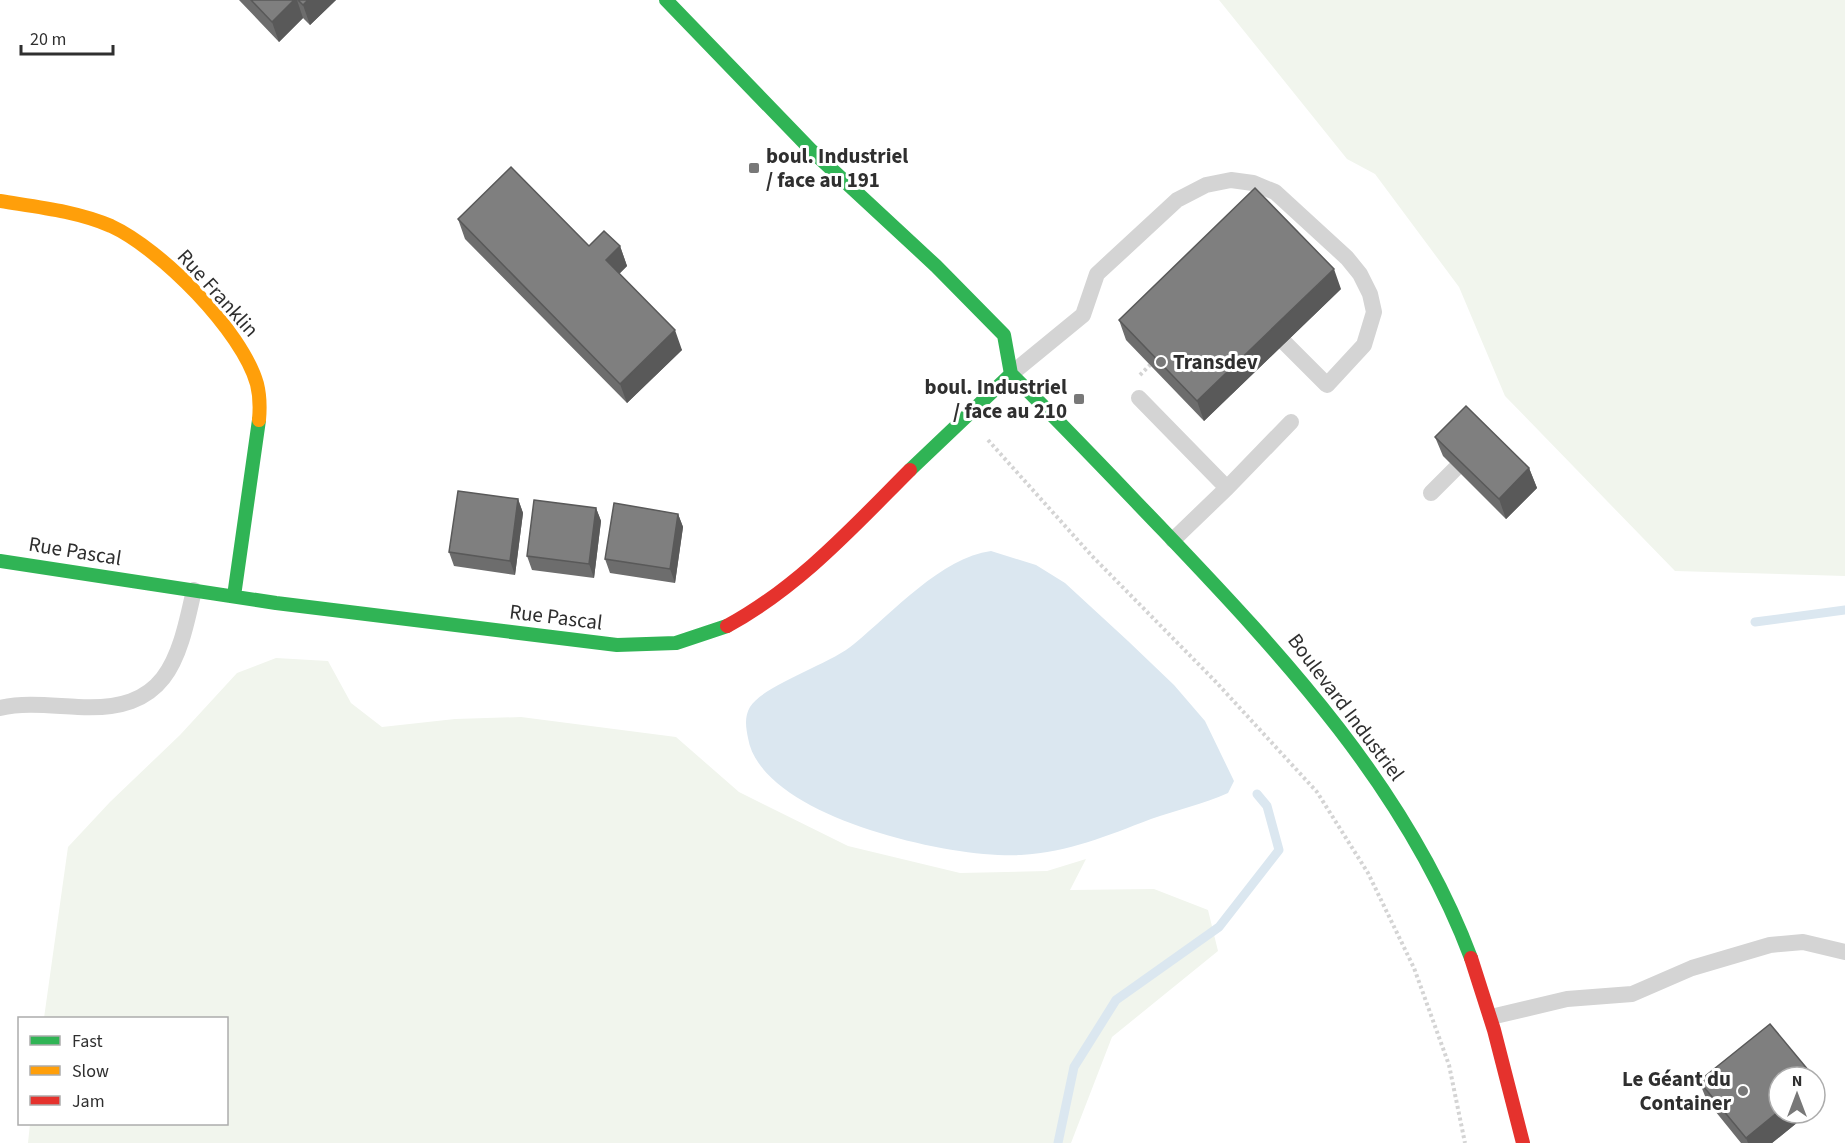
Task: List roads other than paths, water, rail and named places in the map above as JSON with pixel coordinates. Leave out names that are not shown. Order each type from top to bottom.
[{"type":"street","points":[[666,0],[812,151],[936,266],[1004,335],[1011,374]]},
{"type":"street","name":"Rue Franklin","points":[[0,201],[83,216],[124,233],[166,265],[236,340],[249,361],[257,384],[260,426],[234,596]]},
{"type":"street","name":"Boulevard Industriel","points":[[1011,374],[1246,615],[1347,737],[1386,794],[1434,875],[1467,951],[1491,1017],[1523,1143]]},
{"type":"street","name":"Rue Pascal","points":[[0,561],[234,596],[615,645],[646,646],[691,639],[743,616],[823,556],[950,430],[1011,374]]},
{"type":"lane","points":[[1011,374],[1083,315],[1097,273],[1178,200],[1206,185],[1231,180],[1252,183],[1275,192],[1347,258],[1360,274],[1370,294],[1374,312],[1366,339],[1327,385],[1285,343]]},
{"type":"lane","points":[[1139,398],[1227,488]]},
{"type":"lane","points":[[1173,540],[1291,422]]},
{"type":"lane","points":[[1431,493],[1455,469]]},
{"type":"lane","points":[[0,708],[41,705],[100,708],[132,703],[167,676],[175,663],[194,590]]},
{"type":"lane","points":[[1491,1017],[1567,999],[1632,994],[1692,968],[1770,945],[1803,942],[1845,952]]},
{"type":"waterway","points":[[1755,622],[1845,610]]},
{"type":"waterway","points":[[1058,1143],[1074,1067],[1116,1000],[1219,927],[1279,850],[1267,806],[1257,794]]},
{"type":"place","name":"boul. Industriel / face au 191","points":[[754,168]]},
{"type":"place","name":"Transdev","points":[[1161,362]]},
{"type":"place","name":"boul. Industriel / face au 210","points":[[1079,399]]},
{"type":"place","name":"Le Géant du Container","points":[[1743,1091]]}]
